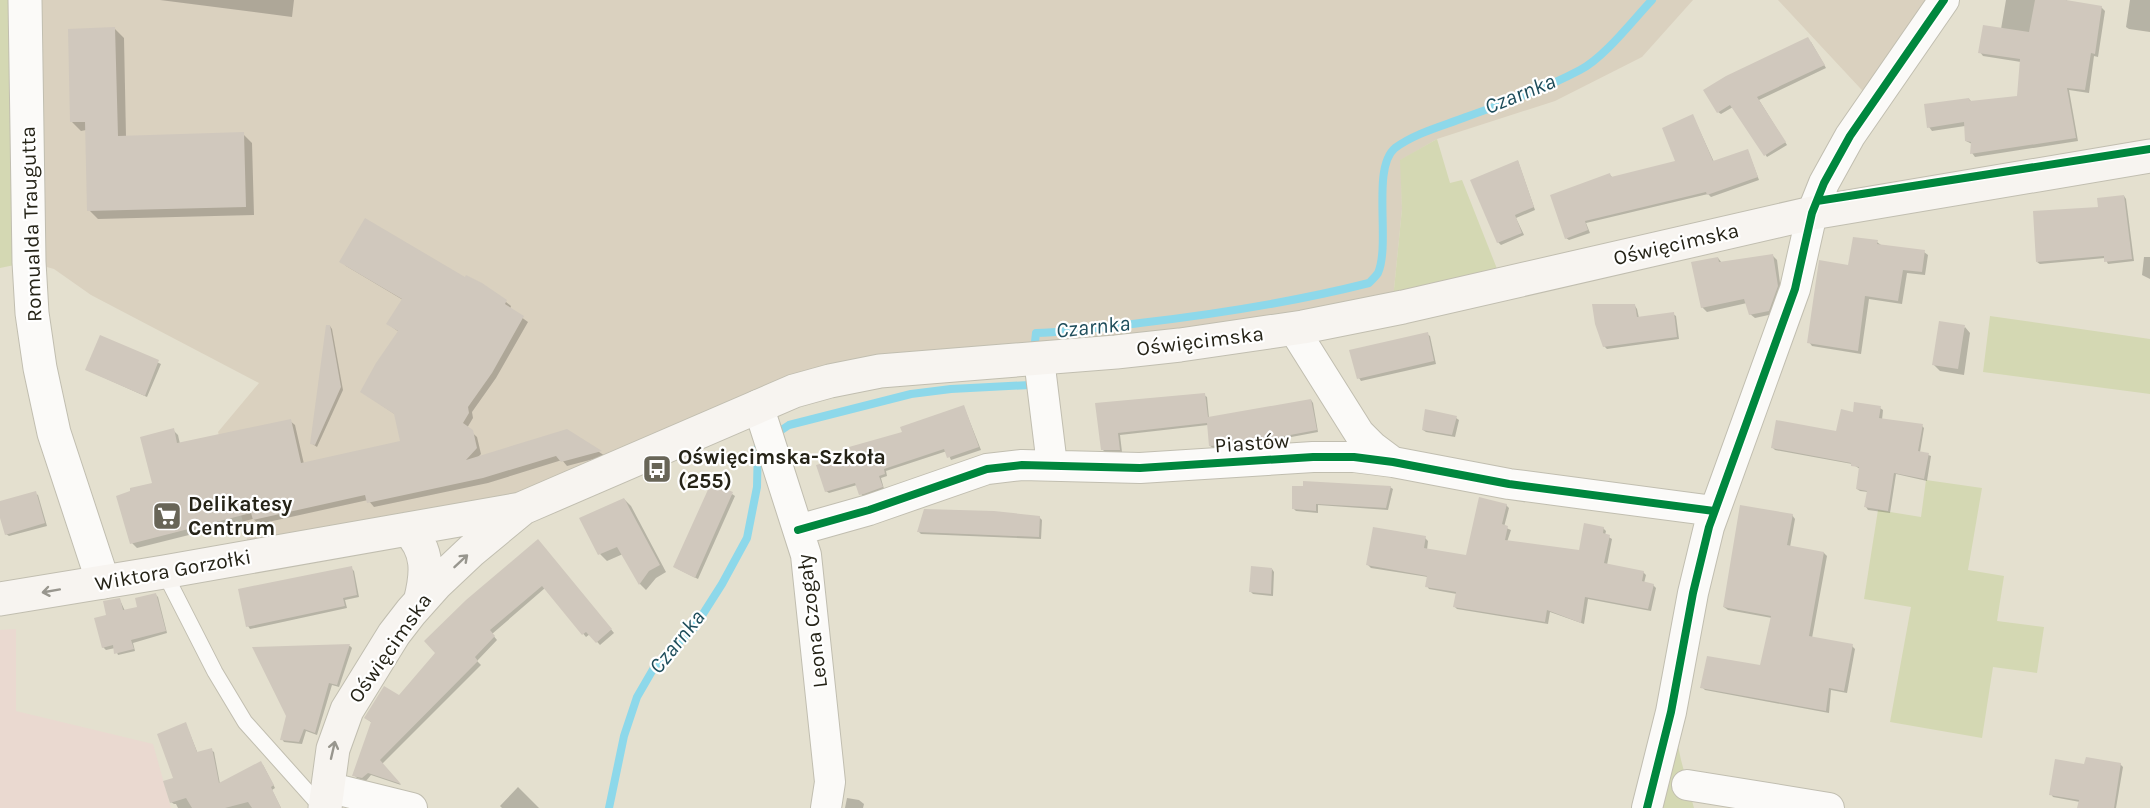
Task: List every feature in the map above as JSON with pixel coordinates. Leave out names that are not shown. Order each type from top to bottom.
[{"type":"main road","name":"Oświęcimska","points":[[324,801],[333,748],[346,710],[394,634],[436,584],[471,551],[523,508],[794,391],[855,375],[1180,345],[1293,328],[1403,307],[1812,213],[2150,156]]},
{"type":"main road","name":"Wiktora Gorzołki","points":[[0,599],[164,573],[523,508]]},
{"type":"main road","points":[[407,529],[420,543],[423,552],[424,587],[420,602]]},
{"type":"street","name":"Romualda Traugutta","points":[[25,0],[29,262],[32,313],[40,368],[54,433],[103,582]]},
{"type":"street","points":[[1647,808],[1671,712],[1693,593],[1714,511],[1795,288],[1812,213],[1824,183],[1850,136],[1944,0]]},
{"type":"street","points":[[1293,328],[1359,433],[1393,462]]},
{"type":"street","points":[[1031,359],[1052,465]]},
{"type":"street","name":"Leona Czogały","points":[[758,405],[806,555],[830,782],[826,808]]},
{"type":"street","name":"Piastów","points":[[798,530],[869,510],[987,469],[1022,465],[1140,468],[1313,457],[1354,457],[1393,462],[1509,484],[1714,511]]},
{"type":"street","points":[[1671,712],[1691,797],[1829,808]]},
{"type":"street","points":[[324,801],[412,808]]},
{"type":"lane","points":[[164,573],[215,672],[245,722],[324,801]]},
{"type":"shaded area","points":[[25,0],[1693,0],[1642,57],[1555,101],[1437,139],[1401,160],[1402,209],[1392,309],[903,369],[567,491],[251,557],[218,432],[259,383],[91,295],[54,269],[29,262]]},
{"type":"shaded area","points":[[1778,0],[1944,0],[1873,102]]},
{"type":"shaded area","points":[[16,629],[16,711],[153,744],[171,808],[0,808],[0,630]]},
{"type":"green space","points":[[0,0],[25,0],[29,262],[0,268]]},
{"type":"green space","points":[[1437,139],[1450,183],[1462,180],[1503,284],[1392,309],[1402,209],[1400,160]]},
{"type":"green space","points":[[1990,316],[2150,339],[2150,394],[1983,372]]},
{"type":"green space","points":[[1926,480],[1982,488],[1968,570],[2004,576],[1997,621],[2044,627],[2037,673],[1993,667],[1982,738],[1890,722],[1911,607],[1864,599],[1878,510],[1921,517]]},
{"type":"green space","points":[[1671,712],[1694,808],[1647,808]]},
{"type":"building","points":[[2035,0],[2066,0],[2102,6],[2095,54],[2091,53],[2085,90],[2067,88],[2076,138],[1970,154],[1971,142],[1965,141],[1964,122],[1927,128],[1924,104],[1969,98],[1970,101],[2017,96],[2020,59],[1978,53],[1983,25],[2029,32]]},
{"type":"building","points":[[115,27],[118,136],[244,132],[246,207],[87,211],[85,122],[70,122],[68,29]]},
{"type":"building","points":[[1808,37],[1825,65],[1757,97],[1786,142],[1764,156],[1730,105],[1717,113],[1703,90],[1726,76]]},
{"type":"building","points":[[1693,114],[1713,161],[1748,149],[1758,177],[1707,195],[1706,192],[1585,221],[1588,230],[1565,239],[1550,195],[1610,173],[1611,177],[1675,161],[1662,128]]},
{"type":"building","points":[[1518,160],[1534,207],[1515,215],[1522,233],[1497,243],[1470,180]]},
{"type":"building","points":[[2124,195],[2132,259],[2104,262],[2104,256],[2036,262],[2033,211],[2098,207],[2097,198]]},
{"type":"building","points":[[365,218],[465,277],[466,275],[482,283],[507,300],[505,304],[524,316],[492,373],[468,407],[469,413],[463,423],[473,430],[477,448],[466,460],[567,429],[602,451],[561,462],[556,456],[483,478],[367,503],[365,495],[253,520],[251,513],[130,544],[116,496],[130,491],[130,488],[152,483],[140,437],[174,428],[177,443],[291,419],[301,463],[400,441],[394,414],[360,392],[398,331],[386,324],[402,299],[339,262]]},
{"type":"building","points":[[1853,237],[1878,240],[1877,244],[1925,250],[1922,272],[1903,270],[1898,301],[1865,296],[1858,351],[1807,343],[1819,260],[1848,265]]},
{"type":"building","points":[[1773,254],[1778,286],[1769,311],[1749,315],[1744,299],[1701,308],[1691,262],[1718,257],[1719,262]]},
{"type":"building","points":[[1592,304],[1635,304],[1637,317],[1674,312],[1677,337],[1603,347],[1595,324]]},
{"type":"building","points":[[1939,321],[1965,325],[1958,369],[1932,365]]},
{"type":"building","points":[[326,325],[330,325],[341,387],[315,445],[310,444]]},
{"type":"building","points":[[1428,332],[1434,361],[1357,379],[1349,350]]},
{"type":"building","points":[[100,335],[159,360],[145,396],[85,370]]},
{"type":"building","points":[[1205,393],[1208,417],[1311,399],[1317,430],[1241,444],[1209,446],[1207,423],[1118,433],[1120,450],[1101,450],[1095,403]]},
{"type":"building","points":[[1854,402],[1881,406],[1879,418],[1923,424],[1918,451],[1929,453],[1924,479],[1894,473],[1888,511],[1864,507],[1867,491],[1856,489],[1859,467],[1851,466],[1851,463],[1771,448],[1776,420],[1836,431],[1841,409],[1853,412]]},
{"type":"building","points":[[964,405],[979,447],[947,458],[944,449],[884,469],[885,474],[879,476],[883,487],[864,494],[859,495],[855,483],[825,492],[816,465],[853,455],[849,447],[902,432],[900,427]]},
{"type":"building","points":[[1425,409],[1457,416],[1452,435],[1422,430]]},
{"type":"building","points":[[1303,481],[1391,486],[1386,508],[1316,504],[1316,511],[1292,509],[1292,486],[1303,486]]},
{"type":"building","points":[[711,483],[733,492],[695,578],[673,567]]},
{"type":"building","points":[[36,491],[45,523],[5,535],[0,518],[0,501]]},
{"type":"building","points":[[1479,497],[1507,504],[1502,524],[1508,526],[1505,540],[1579,550],[1584,523],[1604,527],[1603,533],[1610,535],[1604,563],[1644,571],[1642,581],[1654,584],[1648,609],[1585,597],[1581,623],[1547,610],[1545,622],[1453,607],[1456,592],[1425,587],[1427,576],[1366,565],[1373,527],[1426,536],[1424,548],[1466,555]]},
{"type":"building","points":[[624,498],[660,565],[649,571],[639,585],[617,547],[598,555],[579,518]]},
{"type":"building","points":[[1740,505],[1793,514],[1787,545],[1824,552],[1809,636],[1853,644],[1844,691],[1829,688],[1826,711],[1700,688],[1707,656],[1760,665],[1771,616],[1723,607]]},
{"type":"building","points":[[924,509],[994,511],[1040,516],[1039,537],[917,532]]},
{"type":"building","points":[[538,539],[612,629],[596,643],[586,632],[582,635],[542,586],[490,630],[495,636],[475,657],[478,661],[380,760],[401,784],[368,773],[362,778],[352,776],[371,722],[364,718],[384,686],[399,695],[435,653],[424,641],[466,600]]},
{"type":"building","points":[[352,566],[357,595],[343,598],[345,606],[246,627],[238,589]]},
{"type":"building","points":[[1251,566],[1272,568],[1271,594],[1249,592]]},
{"type":"building","points":[[156,593],[166,631],[131,640],[134,649],[114,654],[113,645],[102,648],[94,618],[106,615],[103,601],[120,598],[123,610],[137,607],[135,598]]},
{"type":"building","points":[[350,644],[337,685],[329,683],[315,733],[304,729],[299,742],[280,740],[286,716],[252,647]]},
{"type":"building","points":[[186,722],[197,752],[212,748],[219,783],[261,761],[274,785],[271,787],[281,808],[252,808],[248,802],[225,808],[192,808],[186,798],[170,803],[163,781],[173,778],[157,734]]},
{"type":"building","points":[[2086,757],[2121,763],[2114,808],[2077,808],[2079,800],[2049,795],[2055,759],[2084,764]]},
{"type":"waterway","name":"Czarnka","points":[[1034,351],[1036,333],[1101,328],[1227,311],[1284,302],[1369,283],[1378,273],[1381,260],[1384,172],[1388,158],[1395,148],[1420,134],[1524,95],[1580,70],[1599,57],[1652,0]]},
{"type":"waterway","name":"Czarnka","points":[[774,435],[789,425],[911,394],[951,389],[1030,385],[1031,378]]},
{"type":"waterway","name":"Czarnka","points":[[609,808],[624,736],[637,697],[655,666],[694,628],[747,538],[757,487],[758,444]]},
{"type":"cycle path","points":[[1647,808],[1671,712],[1693,593],[1709,527],[1795,289],[1812,213],[1824,183],[1850,136],[1944,0]]},
{"type":"cycle path","points":[[1817,201],[2150,149]]},
{"type":"cycle path","points":[[798,530],[869,510],[987,469],[1022,465],[1140,468],[1313,457],[1354,457],[1393,462],[1509,484],[1714,511]]},
{"type":"place","name":"Oświęcimska-Szkoła (255)","points":[[657,469]]},
{"type":"place","name":"Delikatesy Centrum","points":[[167,516]]}]
